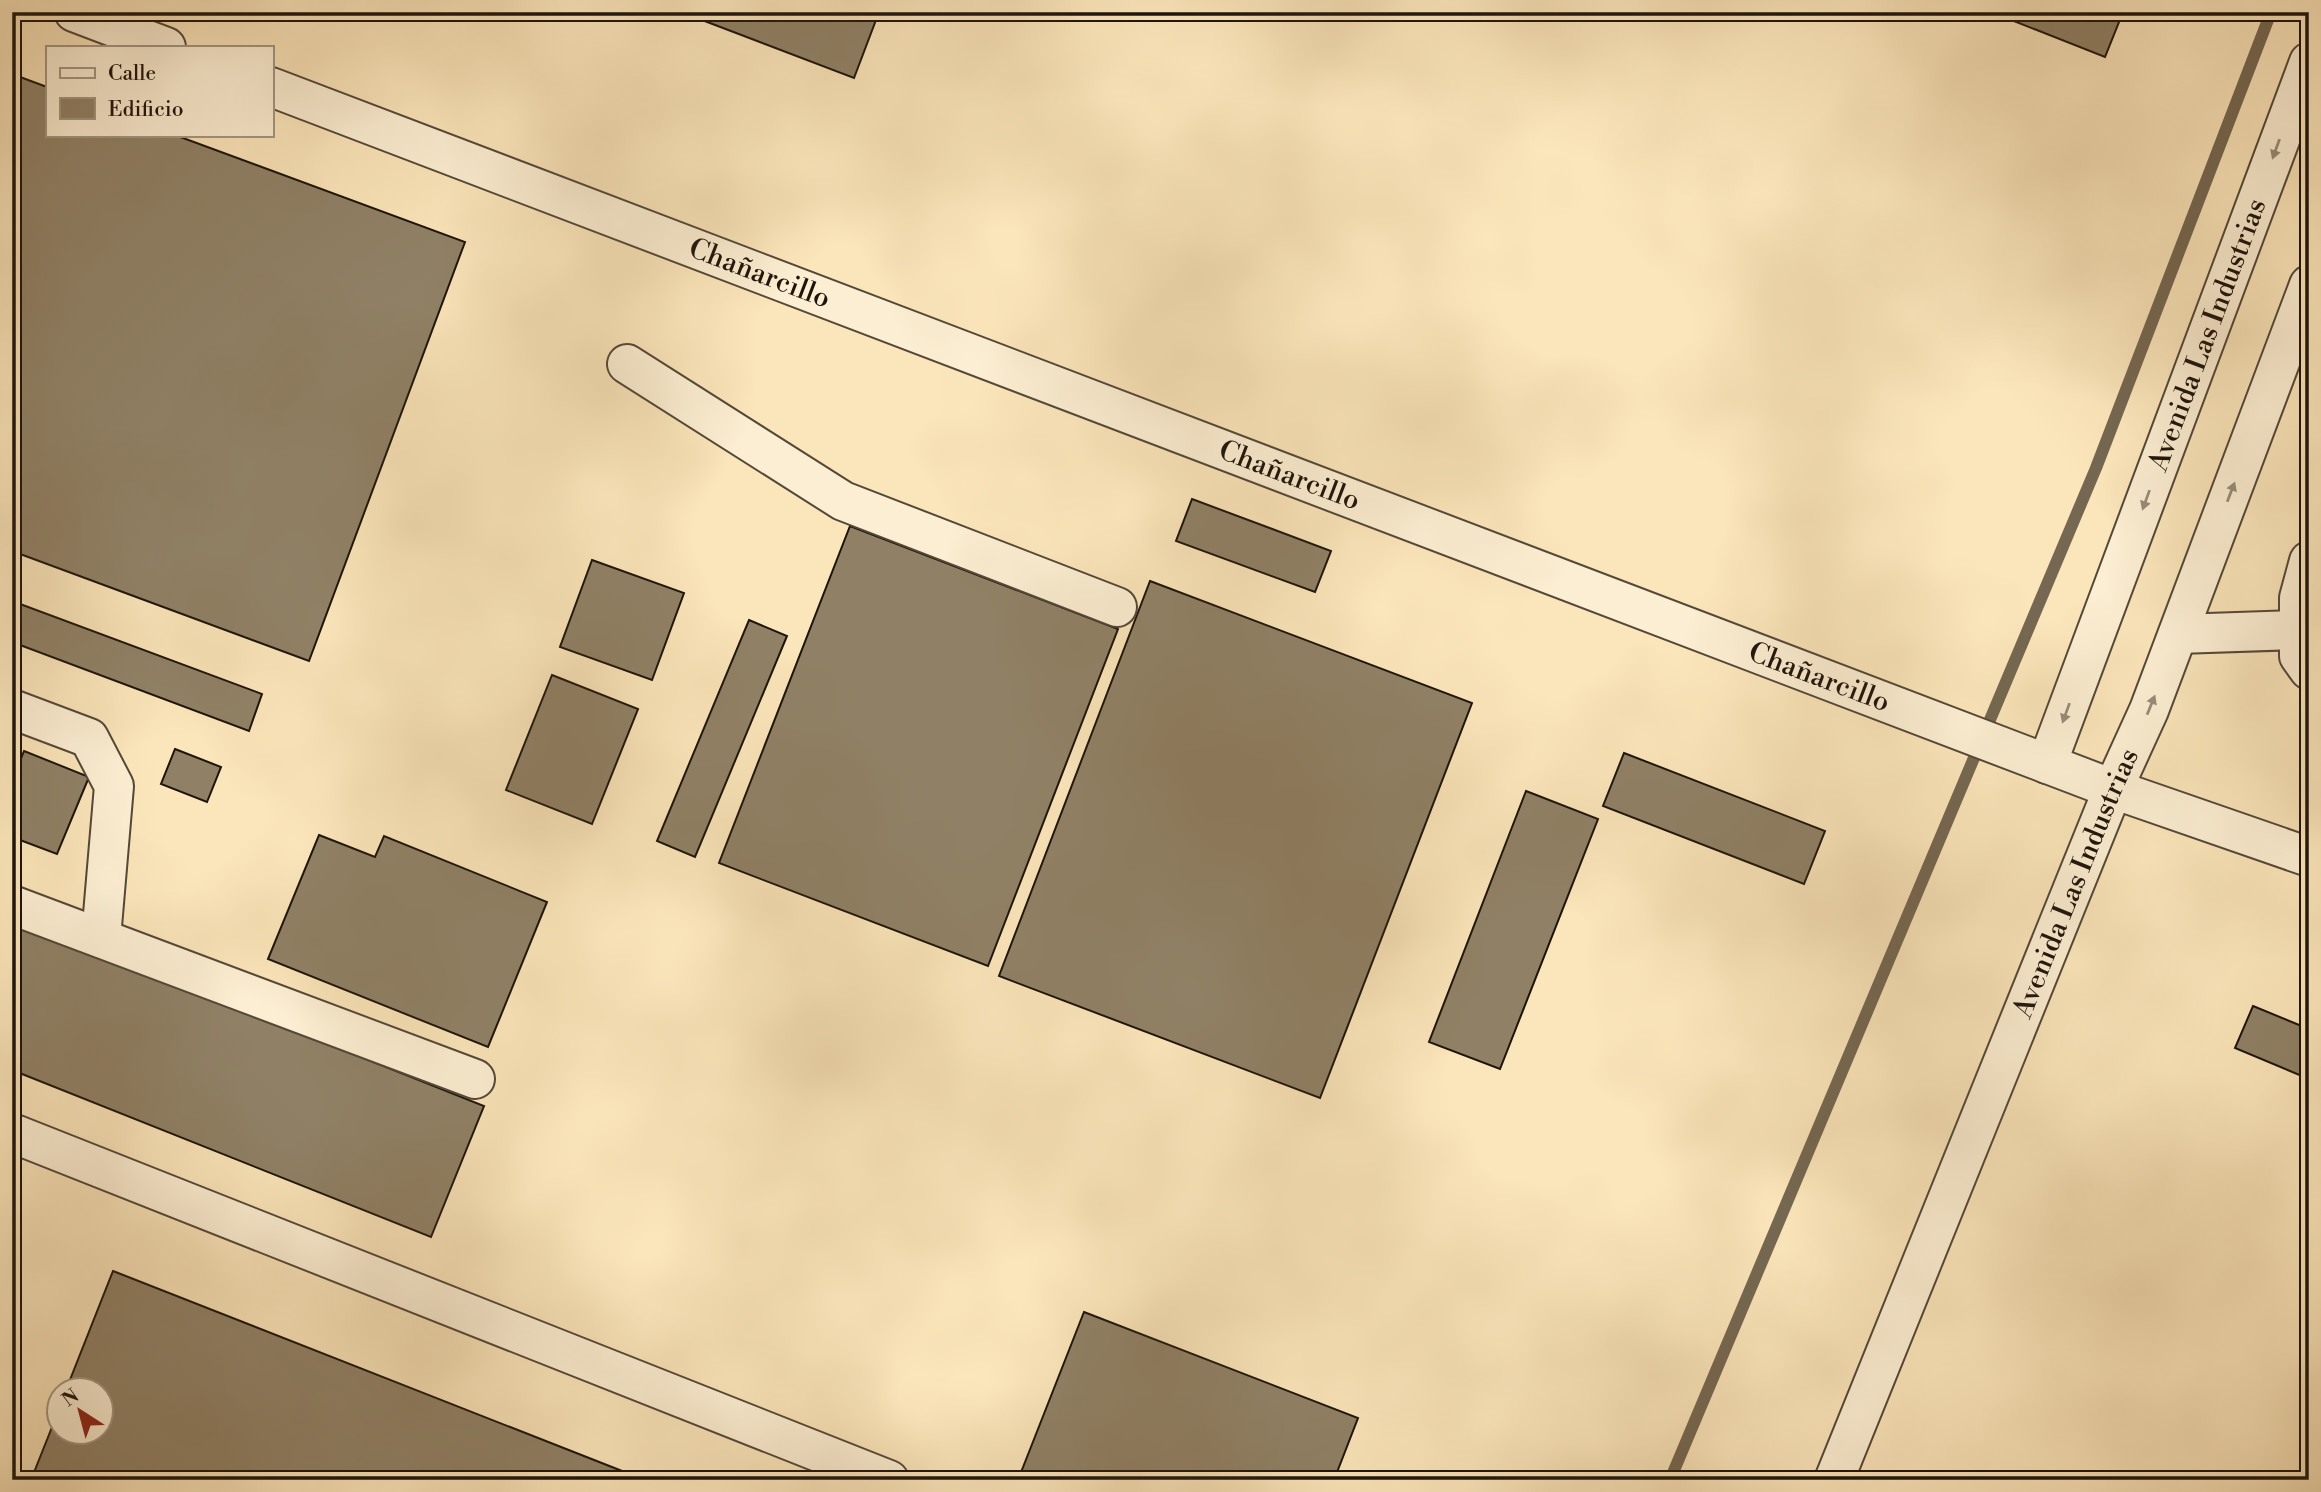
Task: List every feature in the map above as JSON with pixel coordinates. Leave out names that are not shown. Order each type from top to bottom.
[{"type":"street","points":[[74,12],[163,46]]},
{"type":"street","name":"Avenida Las Industrias","points":[[2047,764],[2309,62]]},
{"type":"street","name":"Chañarcillo","points":[[273,88],[2113,789],[2309,857]]},
{"type":"street","name":"Avenida Las Industrias","points":[[1834,1480],[2113,789],[2149,710],[2309,285]]},
{"type":"street","points":[[627,364],[843,501],[1117,607]]},
{"type":"street","points":[[2309,561],[2299,598],[2300,656],[2309,670]]},
{"type":"street","points":[[2178,634],[2299,631]]},
{"type":"street","points":[[12,709],[89,738],[114,786],[101,939]]},
{"type":"street","points":[[12,905],[475,1079]]},
{"type":"street","points":[[12,1132],[889,1480]]},
{"type":"building","points":[[681,12],[879,12],[854,78]]},
{"type":"building","points":[[1991,12],[2123,12],[2105,57]]},
{"type":"building","points":[[12,74],[46,87],[46,136],[178,136],[465,242],[309,661],[12,551]]},
{"type":"building","points":[[1192,499],[1331,551],[1315,592],[1176,541]]},
{"type":"building","points":[[850,526],[1118,629],[988,966],[719,863]]},
{"type":"building","points":[[592,560],[684,593],[652,680],[560,647]]},
{"type":"building","points":[[1150,581],[1472,703],[1320,1098],[999,976]]},
{"type":"building","points":[[12,601],[262,694],[249,731],[12,642]]},
{"type":"building","points":[[749,620],[787,636],[695,857],[657,841]]},
{"type":"building","points":[[552,675],[638,709],[592,824],[506,790]]},
{"type":"building","points":[[175,749],[221,767],[207,802],[161,784]]},
{"type":"building","points":[[24,751],[89,777],[57,854],[12,837],[12,781]]},
{"type":"building","points":[[1624,753],[1825,831],[1804,884],[1603,806]]},
{"type":"building","points":[[1526,791],[1598,819],[1500,1069],[1429,1042]]},
{"type":"building","points":[[319,835],[375,857],[384,836],[547,902],[488,1047],[268,959]]},
{"type":"building","points":[[12,918],[484,1106],[431,1237],[12,1070]]},
{"type":"building","points":[[2253,1006],[2309,1029],[2309,1079],[2235,1048]]},
{"type":"building","points":[[113,1271],[645,1480],[31,1480],[46,1442],[46,1446],[116,1446],[116,1376],[72,1376]]},
{"type":"building","points":[[1084,1312],[1358,1418],[1334,1480],[1018,1480]]},
{"type":"waterway","points":[[1670,1480],[2096,468],[2271,12]]}]
